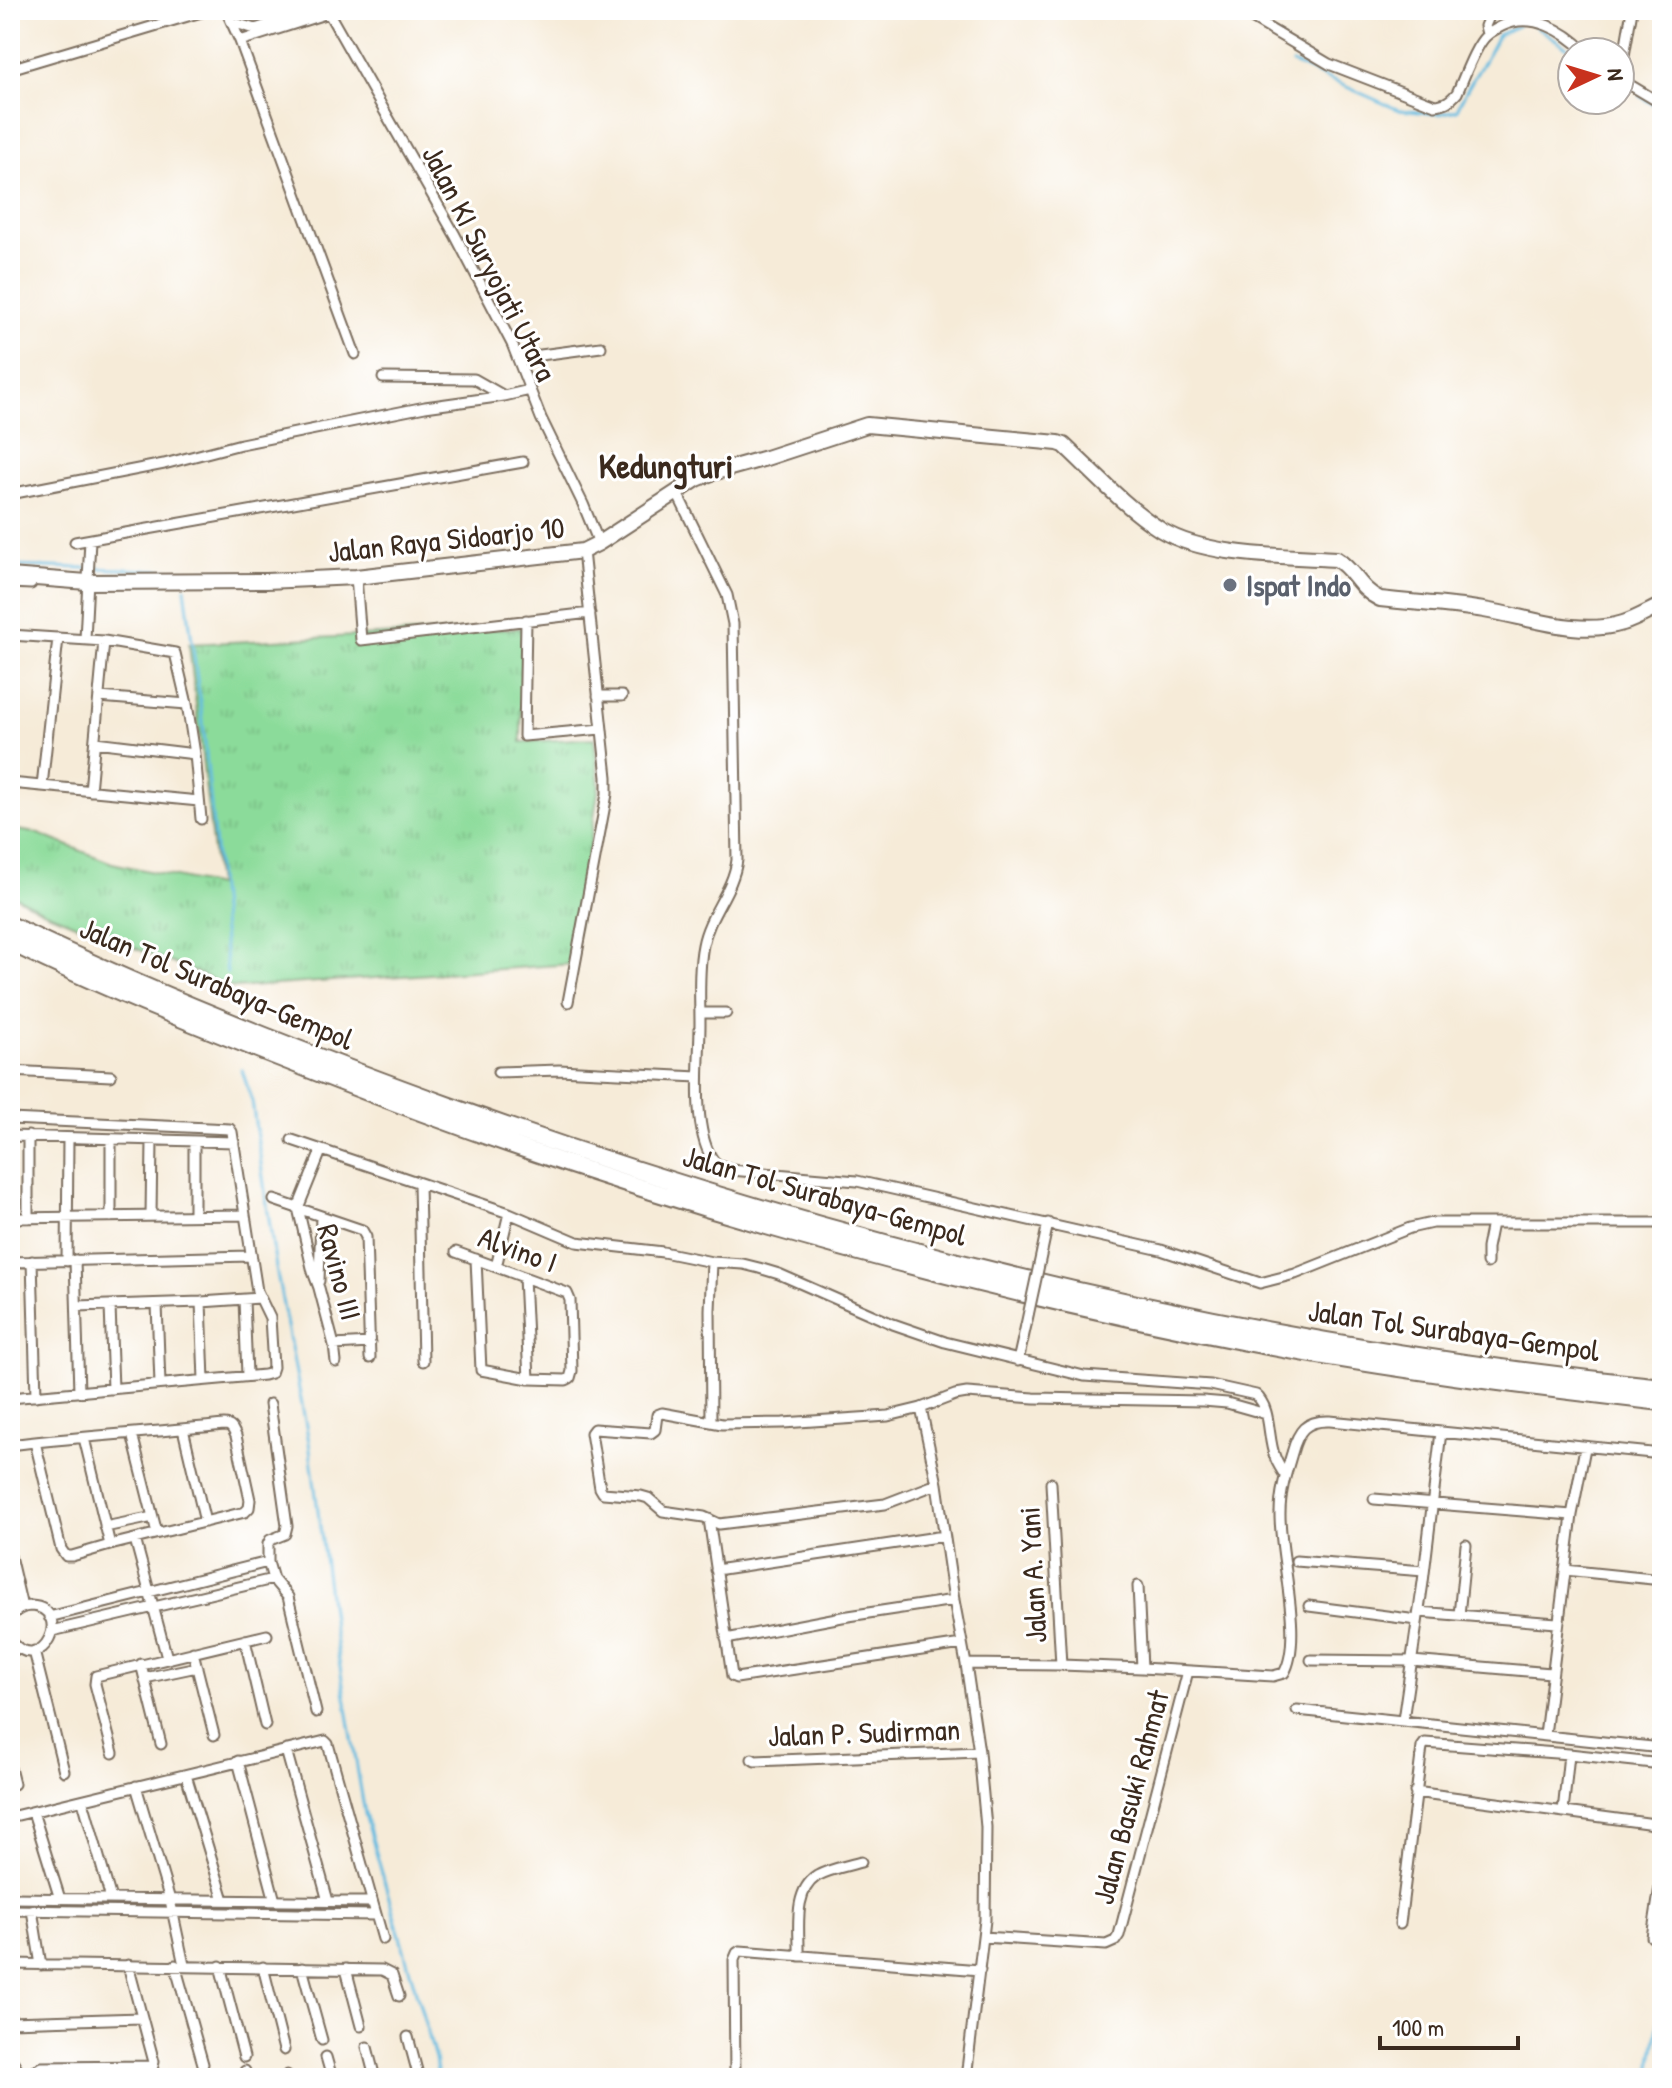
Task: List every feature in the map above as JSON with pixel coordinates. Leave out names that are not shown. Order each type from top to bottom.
[{"type":"highway","name":"Jalan Tol Surabaya–Gempol","points":[[10,925],[203,1011],[399,1087],[547,1141],[832,1229],[999,1273],[1276,1331],[1462,1362],[1662,1387]]},
{"type":"highway","name":"Jalan Tol Surabaya–Gempol","points":[[10,942],[69,971],[217,1034],[412,1110],[577,1169],[775,1230],[913,1268],[1083,1308],[1254,1343],[1427,1372],[1662,1402]]},
{"type":"street","points":[[10,69],[208,10]]},
{"type":"street","points":[[226,10],[355,354]]},
{"type":"street","points":[[232,22],[255,29],[315,10]]},
{"type":"street","points":[[1238,10],[1329,64],[1435,105],[1448,103],[1457,93],[1487,34],[1507,24],[1531,20],[1569,36]]},
{"type":"street","points":[[1487,34],[1485,26],[1492,10]]},
{"type":"street","points":[[1632,10],[1620,79],[1662,104]]},
{"type":"street","points":[[240,41],[327,11]]},
{"type":"street","name":"Jalan KI Suryojati Utara","points":[[327,11],[455,235],[512,344],[541,418],[599,543]]},
{"type":"street","points":[[518,358],[601,347]]},
{"type":"street","points":[[383,378],[474,379],[504,396]]},
{"type":"street","points":[[10,494],[425,407],[530,390]]},
{"type":"street","name":"Jalan Raya Sidoarjo 10","points":[[10,576],[87,582],[266,581],[356,577],[583,551],[697,479],[867,425],[1064,445],[1132,508],[1180,539],[1231,552],[1336,559],[1346,565],[1360,586],[1380,599],[1463,606],[1580,628],[1623,623],[1662,605]]},
{"type":"street","points":[[75,542],[523,462]]},
{"type":"street","points":[[677,493],[732,611],[737,860],[733,879],[714,915],[703,947],[698,1077],[701,1120],[711,1159],[718,1166],[731,1170],[857,1181],[1161,1250],[1260,1283],[1295,1274],[1421,1225],[1447,1222],[1662,1223]]},
{"type":"street","points":[[85,639],[90,540]]},
{"type":"street","points":[[568,1002],[607,794],[583,551]]},
{"type":"street","points":[[356,577],[361,640],[590,613]]},
{"type":"street","points":[[10,583],[87,582]]},
{"type":"street","points":[[526,620],[524,736],[601,729]]},
{"type":"street","points":[[10,635],[104,641],[175,653],[195,754],[201,819]]},
{"type":"street","points":[[42,786],[58,638]]},
{"type":"street","points":[[90,791],[104,641]]},
{"type":"street","points":[[598,696],[622,696]]},
{"type":"street","points":[[99,697],[187,704]]},
{"type":"street","points":[[95,742],[195,754]]},
{"type":"street","points":[[10,783],[199,801]]},
{"type":"street","points":[[700,1013],[726,1013]]},
{"type":"street","points":[[498,1072],[559,1070],[698,1077]]},
{"type":"street","points":[[10,1071],[111,1076]]},
{"type":"street","points":[[10,1119],[226,1127],[231,1130],[257,1291],[270,1318],[273,1371],[268,1374],[10,1398]]},
{"type":"street","points":[[10,1136],[234,1142]]},
{"type":"street","points":[[28,1136],[28,1218]]},
{"type":"street","points":[[68,1138],[68,1217],[77,1306],[79,1392]]},
{"type":"street","points":[[111,1140],[111,1217]]},
{"type":"street","points":[[292,1140],[509,1213],[577,1242],[743,1264],[769,1271],[893,1324],[945,1342],[1084,1376],[1184,1382],[1246,1392],[1260,1398],[1274,1455],[1284,1474]]},
{"type":"street","points":[[151,1216],[152,1141]]},
{"type":"street","points":[[194,1142],[194,1215]]},
{"type":"street","name":"Ravino III","points":[[321,1151],[298,1208],[336,1362]]},
{"type":"street","points":[[419,1184],[423,1361]]},
{"type":"street","points":[[274,1200],[362,1230],[365,1234],[370,1358]]},
{"type":"street","points":[[496,1267],[509,1213]]},
{"type":"street","points":[[10,1218],[244,1215]]},
{"type":"street","points":[[319,1288],[321,1216]]},
{"type":"street","points":[[1018,1361],[1048,1223]]},
{"type":"street","points":[[1487,1263],[1492,1223]]},
{"type":"street","name":"Alvino I","points":[[456,1252],[564,1291],[570,1300],[571,1376],[566,1380],[529,1379]]},
{"type":"street","points":[[10,1262],[250,1256]]},
{"type":"street","points":[[476,1259],[482,1371],[529,1379],[524,1277]]},
{"type":"street","points":[[32,1261],[36,1396]]},
{"type":"street","points":[[711,1421],[712,1262]]},
{"type":"street","points":[[77,1306],[260,1298]]},
{"type":"street","points":[[244,1300],[247,1375]]},
{"type":"street","points":[[201,1302],[204,1380]]},
{"type":"street","points":[[157,1304],[160,1384]]},
{"type":"street","points":[[110,1306],[113,1389]]},
{"type":"street","points":[[334,1345],[370,1343]]},
{"type":"street","points":[[937,1484],[895,1501],[871,1506],[719,1524],[709,1519],[663,1511],[641,1496],[603,1493],[591,1433],[594,1429],[651,1433],[655,1430],[657,1415],[662,1413],[722,1424],[888,1416],[955,1395],[977,1393],[1034,1398],[1203,1401],[1227,1403],[1266,1414]]},
{"type":"street","points":[[270,1404],[287,1526],[285,1534],[270,1540],[268,1562],[273,1579],[288,1597],[316,1712]]},
{"type":"street","points":[[921,1408],[937,1484],[966,1664],[986,1827],[983,1937],[966,2078]]},
{"type":"street","points":[[966,1664],[1284,1673],[1291,1646],[1291,1610],[1279,1511],[1284,1474],[1295,1441],[1304,1428],[1315,1422],[1662,1454]]},
{"type":"street","points":[[18,1444],[35,1442],[228,1425],[236,1436],[250,1500],[249,1508],[245,1512],[66,1556],[35,1442]]},
{"type":"street","points":[[183,1429],[205,1522]]},
{"type":"street","points":[[1403,1720],[1441,1432]]},
{"type":"street","points":[[132,1434],[157,1533]]},
{"type":"street","points":[[84,1438],[110,1545]]},
{"type":"street","points":[[1545,1735],[1572,1515],[1585,1448]]},
{"type":"street","name":"Jalan A. Yani","points":[[1051,1483],[1061,1665]]},
{"type":"street","points":[[1374,1499],[1572,1515]]},
{"type":"street","points":[[105,1527],[153,1517]]},
{"type":"street","points":[[709,1519],[732,1676],[736,1678],[962,1644]]},
{"type":"street","points":[[716,1570],[944,1536]]},
{"type":"street","points":[[135,1539],[167,1658]]},
{"type":"street","points":[[1459,1615],[1466,1545]]},
{"type":"street","points":[[10,1556],[22,1607]]},
{"type":"street","points":[[1296,1561],[1424,1571]]},
{"type":"street","points":[[49,1617],[268,1562]]},
{"type":"street","points":[[1565,1570],[1662,1580]]},
{"type":"street","points":[[52,1631],[273,1579]]},
{"type":"street","points":[[1138,1586],[1142,1668]]},
{"type":"street","points":[[726,1639],[954,1600]]},
{"type":"street","points":[[1309,1606],[1418,1616],[1459,1615],[1557,1623]]},
{"type":"street","points":[[10,1618],[22,1607],[40,1608],[49,1617],[52,1631],[45,1646],[34,1651],[16,1647],[10,1640]]},
{"type":"street","points":[[113,1753],[96,1676],[267,1635]]},
{"type":"street","points":[[245,1640],[265,1725]]},
{"type":"street","points":[[34,1651],[64,1771]]},
{"type":"street","points":[[193,1652],[214,1735]]},
{"type":"street","points":[[1311,1660],[1412,1661],[1551,1673]]},
{"type":"street","points":[[141,1664],[161,1744]]},
{"type":"street","points":[[145,1678],[197,1667]]},
{"type":"street","name":"Jalan Basuki Rahmat","points":[[983,1937],[1106,1945],[1115,1941],[1188,1671]]},
{"type":"street","points":[[1297,1710],[1662,1748]]},
{"type":"street","points":[[10,1817],[323,1741],[328,1744],[383,1939]]},
{"type":"street","points":[[1400,1924],[1415,1792],[1422,1747],[1428,1741],[1662,1764]]},
{"type":"street","points":[[286,1750],[328,1901]]},
{"type":"street","name":"Jalan P. Sudirman","points":[[752,1759],[979,1752]]},
{"type":"street","points":[[1563,1812],[1569,1754]]},
{"type":"street","points":[[238,1761],[275,1901]]},
{"type":"street","points":[[10,1768],[14,1784]]},
{"type":"street","points":[[186,1775],[224,1900]]},
{"type":"street","points":[[136,1786],[173,1912],[179,1965],[203,2064]]},
{"type":"street","points":[[1415,1792],[1662,1825]]},
{"type":"street","points":[[83,1801],[111,1899]]},
{"type":"street","points":[[33,1812],[60,1899]]},
{"type":"street","points":[[799,1956],[800,1902],[803,1893],[819,1875],[861,1862]]},
{"type":"street","points":[[1652,1937],[1662,1874]]},
{"type":"street","points":[[10,1898],[372,1902]]},
{"type":"street","points":[[10,1910],[376,1915]]},
{"type":"street","points":[[32,1910],[41,1965]]},
{"type":"street","points":[[740,2078],[735,2077],[734,1960],[740,1951],[980,1970]]},
{"type":"street","points":[[10,1964],[382,1970],[392,1975],[399,1996]]},
{"type":"street","points":[[10,2057],[24,2078],[41,2067],[152,2067],[154,2062],[128,1965]]},
{"type":"street","points":[[220,1966],[244,2057]]},
{"type":"street","points":[[263,1967],[284,2050]]},
{"type":"street","points":[[302,1968],[322,2040]]},
{"type":"street","points":[[346,1969],[361,2026]]},
{"type":"street","points":[[10,2022],[141,2018]]},
{"type":"street","points":[[408,2037],[419,2078]]},
{"type":"street","points":[[367,2047],[375,2078]]},
{"type":"street","points":[[326,2057],[332,2078]]},
{"type":"green space","points":[[523,628],[521,742],[594,738],[599,785],[572,964],[234,988],[43,911],[10,894],[10,829],[36,833],[112,863],[217,886],[189,644]]},
{"type":"waterway","points":[[1534,25],[1556,40]]},
{"type":"waterway","points":[[1292,63],[1399,110],[1439,114],[1457,110],[1498,35],[1518,26]]},
{"type":"waterway","points":[[1640,96],[1662,110]]},
{"type":"waterway","points":[[10,566],[160,570],[183,573],[183,576]]},
{"type":"waterway","points":[[185,588],[204,732],[227,973]]},
{"type":"waterway","points":[[242,1070],[252,1101],[276,1268],[309,1442],[333,1626],[365,1814],[435,2058],[438,2078]]},
{"type":"waterway","points":[[1649,2078],[1662,2003]]},
{"type":"place","name":"Ispat Indo","points":[[1230,585]]},
{"type":"district","name":"Kedungturi","points":[[666,466]]}]
